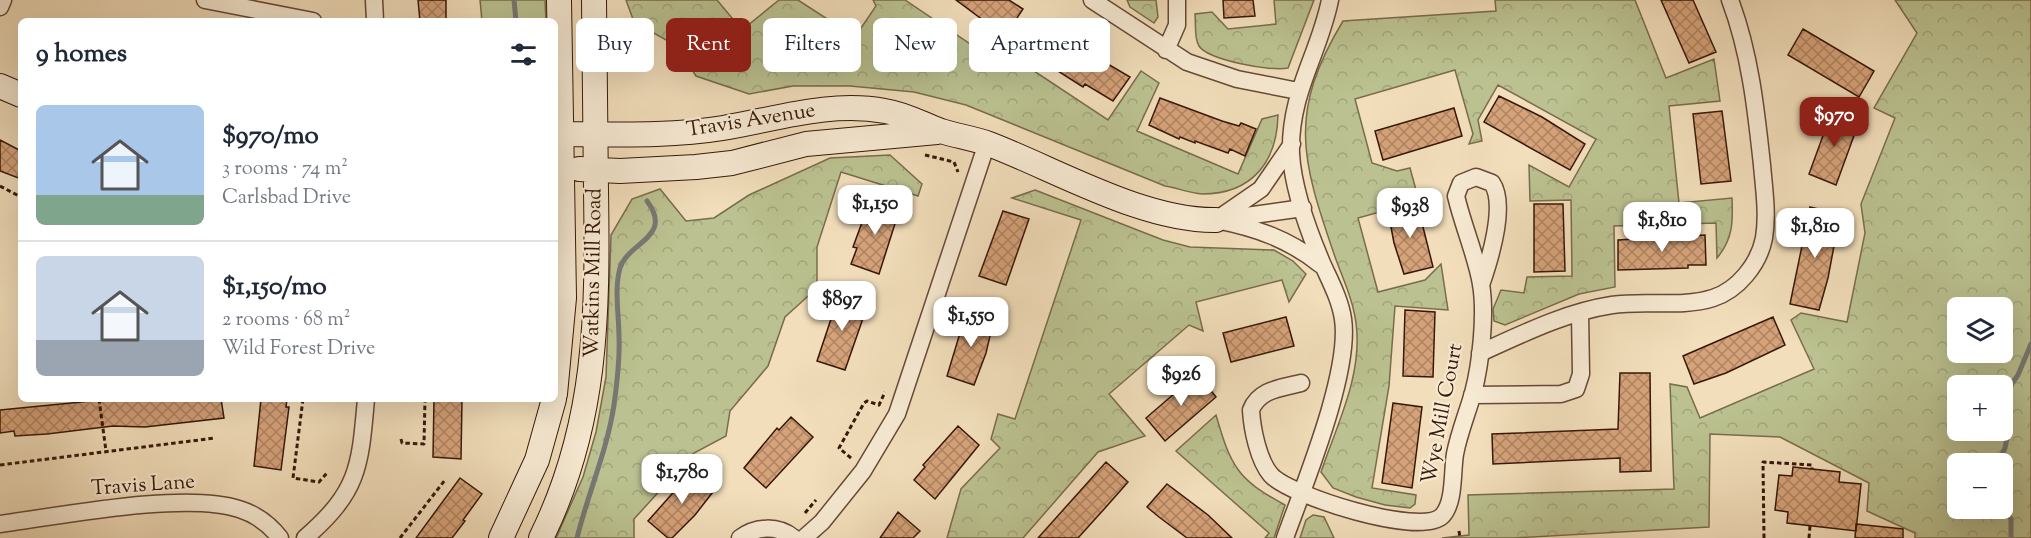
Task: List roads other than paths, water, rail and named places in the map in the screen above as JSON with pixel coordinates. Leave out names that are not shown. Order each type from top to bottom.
[{"type":"street","points":[[0,7],[3,0]]},
{"type":"street","points":[[205,0],[298,18]]},
{"type":"street","points":[[374,0],[375,18]]},
{"type":"street","name":"Watkins Mill Road","points":[[558,370],[563,329],[559,167],[560,0]]},
{"type":"street","name":"Watkins Mill Road","points":[[541,538],[566,481],[578,444],[592,366],[597,294],[594,0]]},
{"type":"street","points":[[1092,0],[1166,50],[1210,72],[1298,91]]},
{"type":"street","points":[[1166,50],[1177,26],[1177,0]]},
{"type":"street","points":[[1285,538],[1326,419],[1343,348],[1343,319],[1303,208],[1291,156],[1298,91],[1330,0]]},
{"type":"street","points":[[1480,353],[1580,312],[1616,304],[1693,302],[1713,298],[1731,289],[1745,276],[1756,260],[1764,240],[1766,225],[1760,149],[1744,46],[1730,0]]},
{"type":"street","points":[[0,86],[18,94]]},
{"type":"street","name":"Travis Avenue","points":[[559,134],[661,134],[712,129],[822,109],[856,108],[886,111],[942,131],[987,143],[1158,212],[1200,220],[1216,220],[1303,208]]},
{"type":"street","name":"Travis Avenue","points":[[559,167],[620,171],[696,167],[732,163],[806,144],[942,131]]},
{"type":"street","points":[[804,538],[837,504],[863,471],[897,414],[987,143]]},
{"type":"street","points":[[1216,220],[1260,189],[1292,144]]},
{"type":"street","name":"Wye Mill Court","points":[[1301,491],[1363,514],[1388,520],[1424,522],[1439,519],[1445,514],[1450,500],[1458,438],[1472,395],[1480,353],[1481,285],[1493,244],[1497,196],[1492,183],[1476,177],[1461,183],[1456,196],[1481,285]]},
{"type":"street","points":[[1216,220],[1271,234],[1302,249],[1324,267]]},
{"type":"street","points":[[1472,395],[1561,394],[1576,389],[1581,374],[1580,312]]},
{"type":"street","points":[[1301,383],[1268,392],[1254,402],[1251,410],[1258,444],[1269,472],[1276,479],[1301,491]]},
{"type":"street","points":[[361,402],[364,420]]},
{"type":"street","points":[[305,538],[333,512],[351,486],[358,465],[366,402]]},
{"type":"street","points":[[501,538],[537,460],[553,402]]},
{"type":"street","name":"Travis Lane","points":[[0,524],[161,505],[209,504],[239,509],[258,517],[280,538]]},
{"type":"street","points":[[740,538],[747,533],[767,529],[788,534],[794,538]]},
{"type":"waterway","points":[[514,0],[516,18]]},
{"type":"waterway","points":[[577,538],[607,439],[614,405],[619,354],[618,276],[625,259],[652,231],[655,223],[654,213],[647,201]]},
{"type":"waterway","points":[[2002,453],[2009,428],[2006,392],[2018,375],[2031,344]]},
{"type":"waterway","points":[[2011,519],[2011,538]]}]
